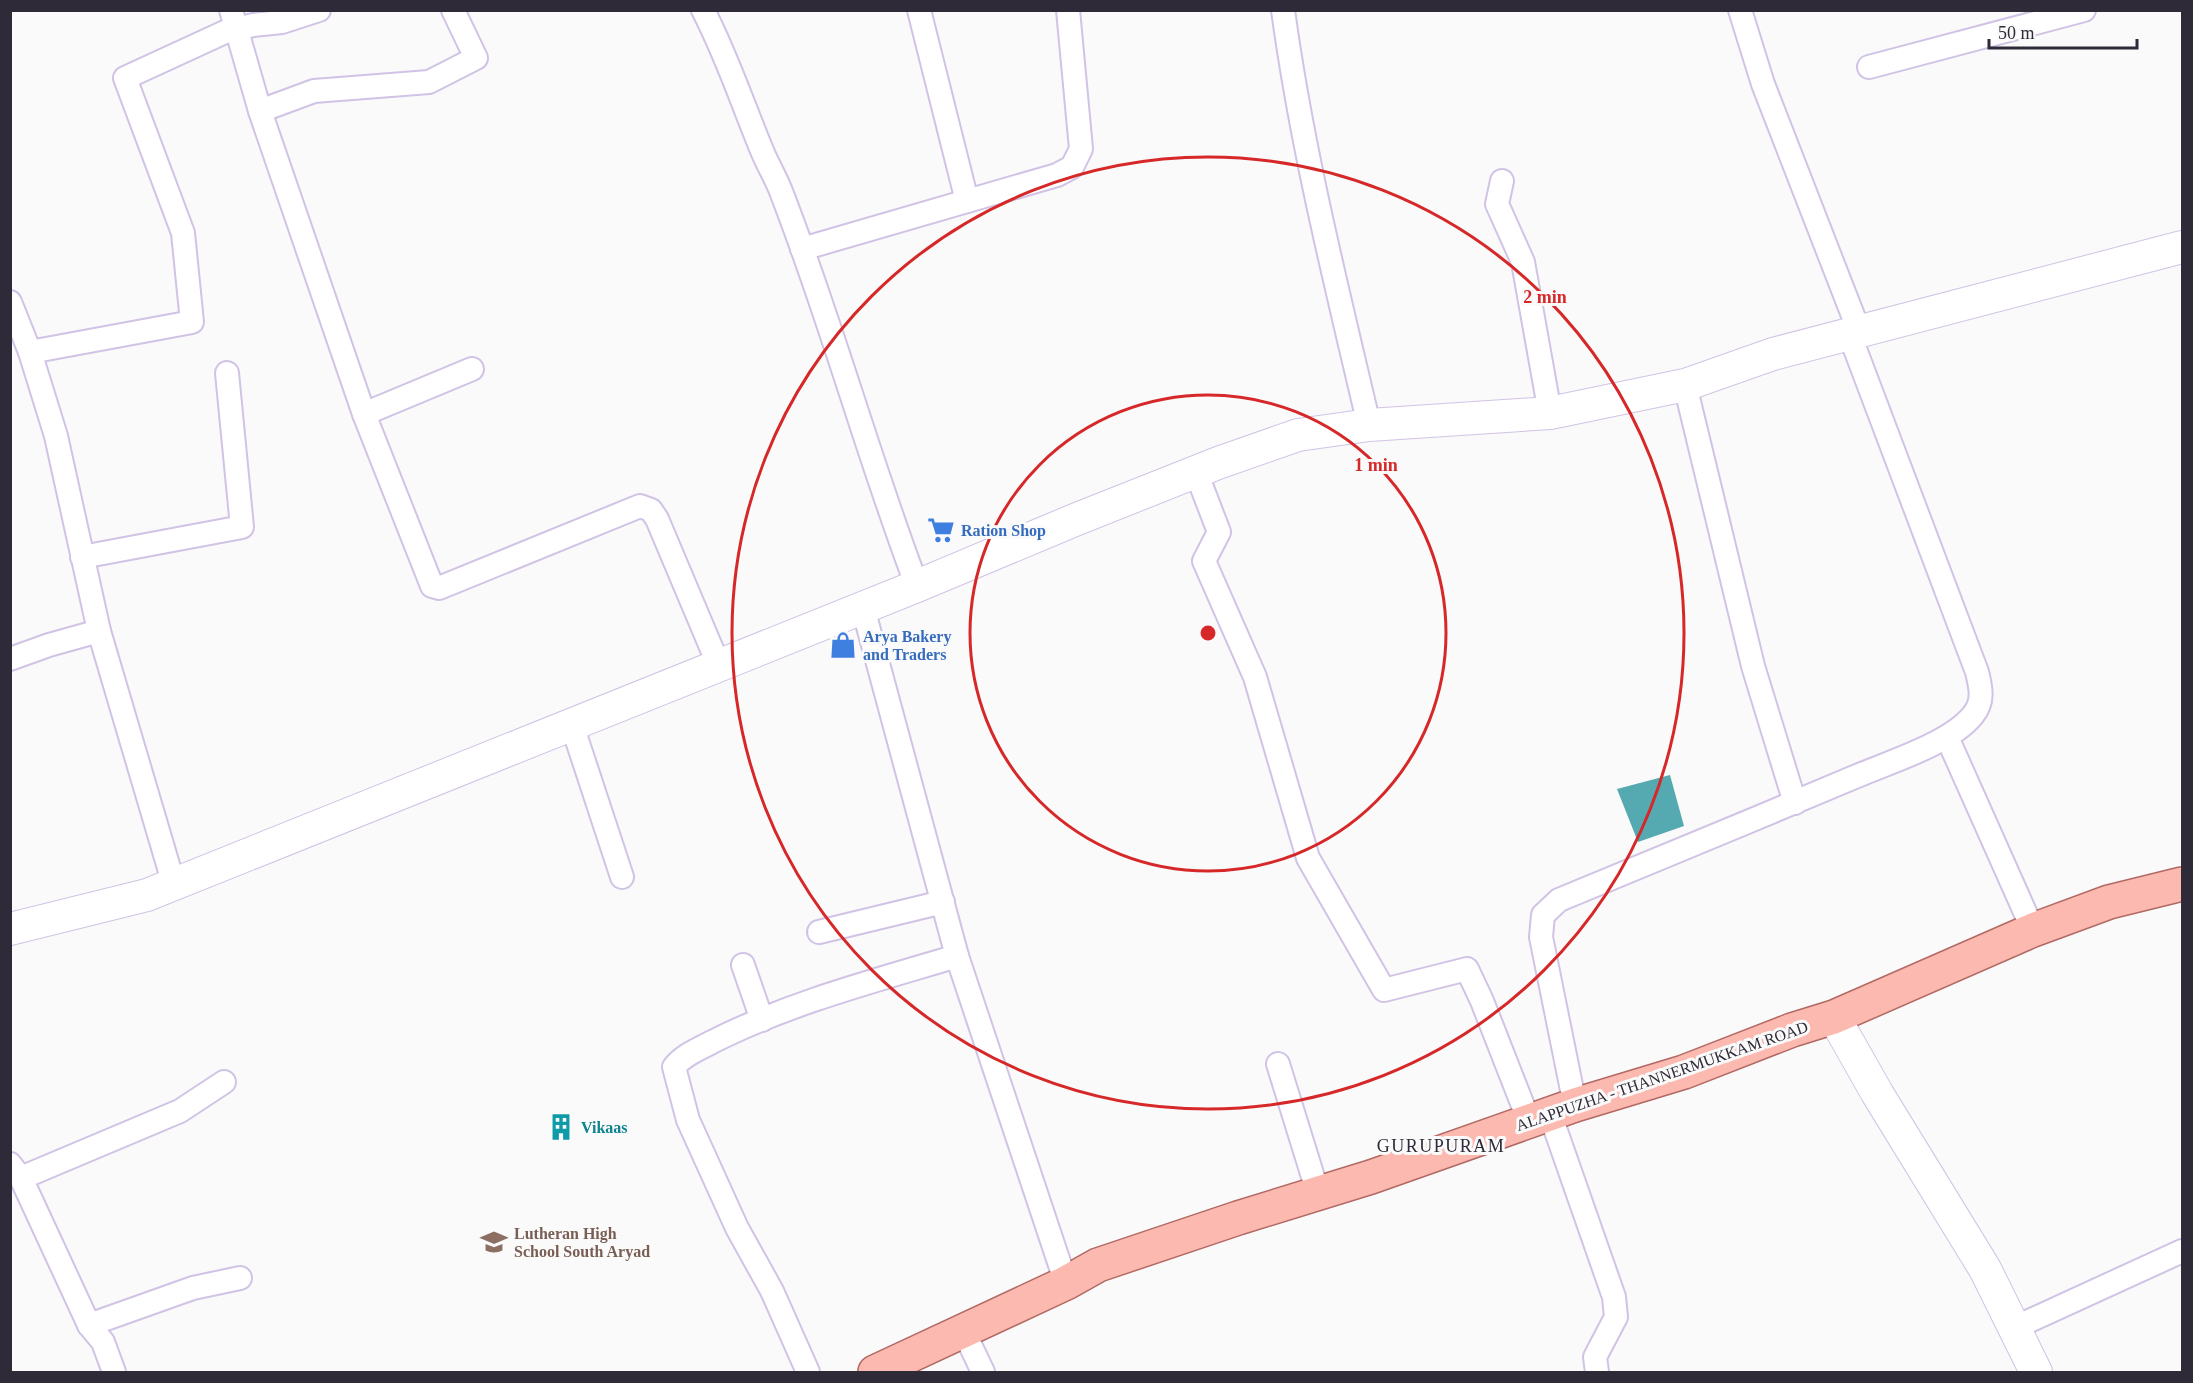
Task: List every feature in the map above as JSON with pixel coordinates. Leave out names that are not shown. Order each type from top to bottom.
[{"type":"main road","points":[[10,928],[147,896],[1196,472],[1298,435],[1369,425],[1550,413],[1684,385],[1773,354],[2182,247]]},
{"type":"main road","name":"ALAPPUZHA - THANNERMUKKAM ROAD","points":[[874,1372],[964,1332],[1098,1265],[1371,1177],[1552,1114],[1684,1072],[1792,1030],[1834,1017],[2033,930],[2109,902],[2182,884]]},
{"type":"main road","points":[[1834,1017],[1877,1093],[1985,1269],[2036,1372]]},
{"type":"street","points":[[234,20],[282,22],[319,10]]},
{"type":"street","points":[[260,111],[314,91],[429,82],[476,58],[453,10]]},
{"type":"street","points":[[703,10],[782,192],[839,356],[869,453],[917,586]]},
{"type":"street","points":[[919,10],[967,201]]},
{"type":"street","points":[[802,249],[1057,175],[1072,167],[1081,149],[1068,10]]},
{"type":"street","points":[[1282,10],[1324,234],[1369,425]]},
{"type":"street","points":[[1552,1114],[1541,938],[1543,915],[1559,900],[1795,803],[1947,737],[1969,719],[1979,704],[1981,692],[1977,672],[1763,84],[1740,10]]},
{"type":"street","points":[[1869,67],[2085,10]]},
{"type":"street","points":[[234,20],[260,111],[364,414],[432,586],[439,588],[640,506],[651,510],[657,519],[719,666]]},
{"type":"street","points":[[30,352],[192,322],[183,233],[124,78],[225,32],[234,20]]},
{"type":"street","points":[[1502,181],[1497,204],[1523,262],[1550,413]]},
{"type":"street","points":[[10,302],[30,352],[56,436],[99,631],[174,885]]},
{"type":"street","points":[[364,414],[472,369]]},
{"type":"street","points":[[82,557],[242,527],[227,372]]},
{"type":"street","points":[[1684,385],[1753,666],[1795,803]]},
{"type":"street","points":[[1196,472],[1219,532],[1204,561],[1255,677],[1308,858],[1384,990],[1467,969],[1482,1001],[1552,1114],[1614,1297],[1616,1317],[1594,1357],[1597,1372]]},
{"type":"street","points":[[863,608],[957,957],[1066,1283]]},
{"type":"street","points":[[10,660],[49,645],[99,631]]},
{"type":"street","points":[[572,725],[622,877]]},
{"type":"street","points":[[1947,737],[2033,930]]},
{"type":"street","points":[[819,932],[943,902]]},
{"type":"street","points":[[808,1372],[772,1291],[736,1228],[688,1120],[674,1067],[678,1061],[691,1053],[762,1020],[843,990],[957,957]]},
{"type":"street","points":[[743,965],[762,1020]]},
{"type":"street","points":[[1278,1064],[1318,1194]]},
{"type":"street","points":[[114,1372],[103,1342],[89,1325],[16,1171],[180,1111],[224,1082]]},
{"type":"street","points":[[2014,1328],[2182,1251]]},
{"type":"street","points":[[89,1325],[193,1288],[240,1278]]},
{"type":"street","points":[[964,1332],[982,1372]]},
{"type":"water","points":[[1670,775],[1684,826],[1638,842],[1617,789]]},
{"type":"place","name":"Ration Shop","points":[[941,530]]},
{"type":"place","name":"Arya Bakery and Traders","points":[[843,645]]},
{"type":"place","name":"Vikaas","points":[[561,1127]]},
{"type":"place","name":"Lutheran High School South Aryad","points":[[494,1242]]},
{"type":"district","name":"GURUPURAM","points":[[1441,1146]]}]
